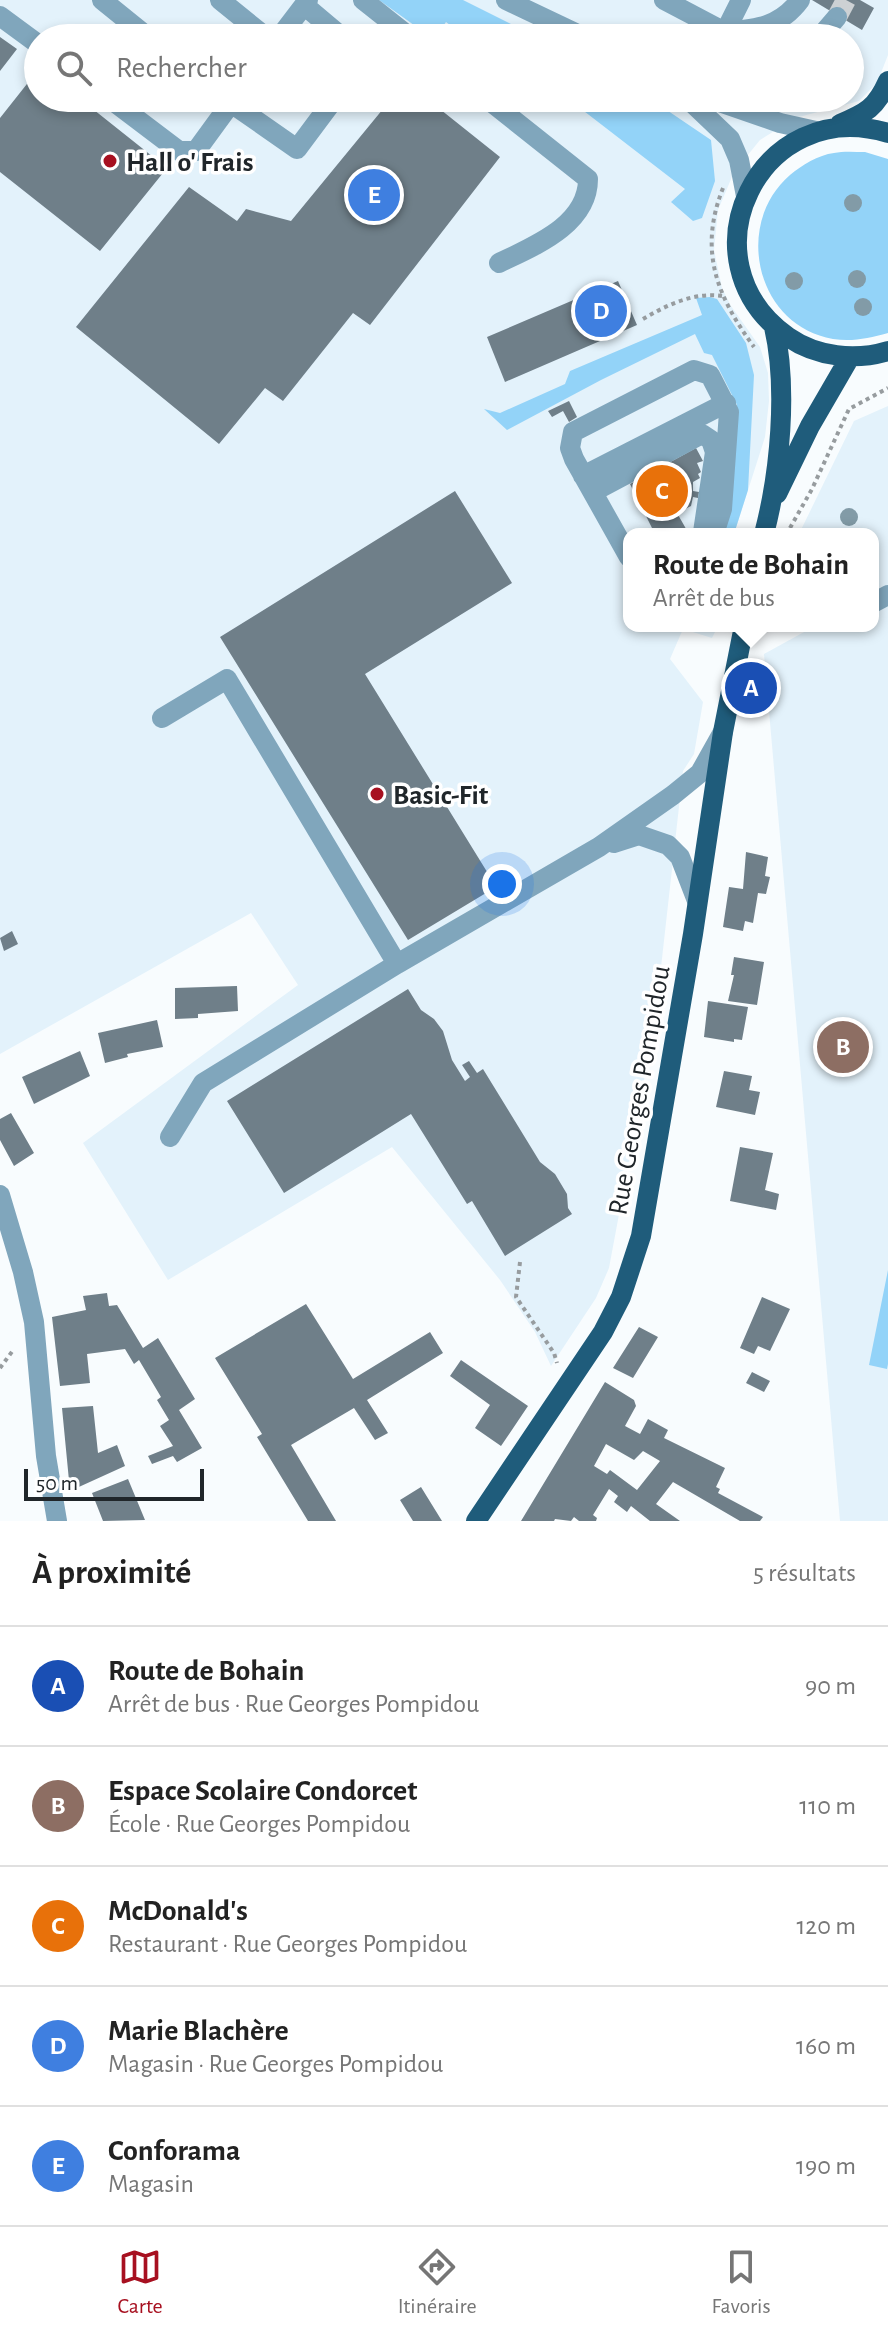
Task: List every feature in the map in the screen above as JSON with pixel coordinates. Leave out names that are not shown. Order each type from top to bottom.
[{"type":"main road","points":[[888,81],[879,101],[862,115],[787,146],[763,168],[746,196],[736,234],[738,264],[748,293],[774,327],[797,343],[823,353],[850,357],[888,351]]},
{"type":"main road","points":[[825,129],[869,127],[888,133]]},
{"type":"main road","points":[[766,528],[771,508],[782,378],[774,327]]},
{"type":"main road","points":[[771,508],[810,426],[850,357]]},
{"type":"main road","name":"Rue Georges Pompidou","points":[[476,1521],[603,1332],[621,1297],[641,1236],[723,732],[743,632]]},
{"type":"street","points":[[102,0],[132,24]]},
{"type":"street","points":[[220,0],[250,24]]},
{"type":"street","points":[[363,0],[393,24]]},
{"type":"street","points":[[506,0],[557,24]]},
{"type":"street","points":[[664,0],[709,24]]},
{"type":"street","points":[[733,24],[741,0]]},
{"type":"street","points":[[771,24],[792,11],[800,0]]},
{"type":"street","points":[[290,24],[306,3],[328,24]]},
{"type":"street","points":[[0,16],[24,34]]},
{"type":"street","points":[[831,24],[837,17]]},
{"type":"street","points":[[127,112],[179,151],[196,151],[222,112]]},
{"type":"street","points":[[246,112],[297,149],[320,112]]},
{"type":"street","points":[[499,263],[539,244],[577,214],[588,188],[588,179],[504,112]]},
{"type":"street","points":[[702,112],[730,139],[739,160],[746,196]]},
{"type":"street","points":[[748,112],[780,123],[825,129]]},
{"type":"street","points":[[623,546],[570,448],[573,432],[694,370],[710,375],[729,412],[727,470],[722,509],[716,528]]},
{"type":"street","points":[[588,484],[726,403]]},
{"type":"street","points":[[588,484],[702,434],[711,440],[715,452],[704,528]]},
{"type":"street","points":[[162,718],[227,679],[397,964]]},
{"type":"street","points":[[170,1137],[203,1083],[607,840],[700,773],[723,732]]},
{"type":"street","points":[[607,840],[639,835],[668,845],[680,857],[697,901]]},
{"type":"street","points":[[0,1195],[34,1322],[46,1456],[57,1521]]},
{"type":"path","points":[[643,319],[689,297],[705,294],[722,296]]},
{"type":"path","points":[[790,528],[849,409],[888,388]]},
{"type":"path","points":[[520,1262],[516,1297],[554,1353],[560,1370],[567,1359]]},
{"type":"shaded area","points":[[0,0],[888,0],[888,55],[877,83],[864,96],[864,24],[24,24],[24,112],[818,112],[795,118],[760,140],[734,172],[718,210],[714,250],[722,288],[760,347],[768,373],[765,437],[736,528],[623,528],[623,632],[682,632],[670,659],[703,702],[694,754],[683,771],[655,1021],[609,1268],[596,1298],[551,1366],[535,1332],[500,1280],[392,1147],[168,1280],[83,1143],[298,985],[251,913],[0,1054]]},
{"type":"shaded area","points":[[379,0],[463,0],[511,24],[446,22],[412,24]]},
{"type":"shaded area","points":[[585,112],[670,112],[711,140],[715,181],[702,218],[693,221],[671,202],[685,189]]},
{"type":"shaded area","points":[[865,152],[888,159],[888,333],[854,340],[833,339],[807,330],[786,315],[771,294],[761,270],[758,245],[762,219],[772,196],[800,168],[828,154]]},
{"type":"shaded area","points":[[696,298],[717,299],[746,343],[754,375],[748,490],[736,528],[723,528],[735,446],[737,405],[712,355],[704,353],[695,334],[507,430],[484,409],[500,413],[565,384],[570,371],[702,315]]},
{"type":"shaded area","points":[[888,406],[888,1521],[840,1521],[764,654],[804,632],[879,632],[879,528],[802,528],[854,421]]},
{"type":"shaded area","points":[[693,632],[715,632],[712,638]]},
{"type":"shaded area","points":[[888,1270],[888,1364],[887,1369],[869,1365]]},
{"type":"building","points":[[812,0],[860,0],[874,8],[864,26],[852,24]]},
{"type":"building","points":[[0,37],[17,49],[0,71]]},
{"type":"building","points":[[24,88],[24,112],[97,112],[167,168],[100,251],[0,172],[0,118]]},
{"type":"building","points":[[381,112],[444,112],[500,157],[370,325],[353,313],[283,401],[265,388],[219,444],[76,327],[189,187],[237,221],[246,209],[291,221]]},
{"type":"building","points":[[618,281],[637,325],[505,382],[487,337]]},
{"type":"building","points":[[569,401],[577,417],[569,422],[563,411],[552,417],[548,411]]},
{"type":"building","points":[[696,448],[703,461],[697,463],[700,478],[693,482],[693,491],[699,492],[698,498],[693,497],[691,506],[677,513],[686,528],[652,528],[630,484]]},
{"type":"building","points":[[455,491],[512,583],[365,674],[489,875],[486,893],[408,940],[220,637]]},
{"type":"building","points":[[746,852],[768,857],[765,876],[770,877],[766,894],[758,893],[753,923],[745,921],[743,931],[723,927],[729,887],[743,889]]},
{"type":"building","points":[[12,931],[18,944],[4,951],[0,938]]},
{"type":"building","points":[[734,957],[764,962],[757,1005],[728,1001],[734,975],[731,975]]},
{"type":"building","points":[[237,986],[238,1011],[175,1019],[175,988]]},
{"type":"building","points":[[408,989],[421,1010],[434,1019],[443,1031],[452,1060],[465,1081],[470,1077],[462,1065],[469,1061],[477,1073],[483,1069],[540,1162],[555,1174],[567,1194],[568,1208],[572,1214],[505,1256],[472,1201],[467,1204],[411,1114],[284,1193],[227,1101]]},
{"type":"building","points":[[708,1001],[748,1007],[742,1040],[734,1039],[734,1042],[704,1037]]},
{"type":"building","points":[[157,1020],[163,1047],[127,1054],[128,1057],[105,1063],[98,1033]]},
{"type":"building","points":[[80,1051],[90,1076],[34,1104],[22,1077]]},
{"type":"building","points":[[724,1071],[752,1076],[749,1090],[760,1092],[755,1115],[716,1107]]},
{"type":"building","points":[[11,1113],[34,1153],[14,1166],[0,1140],[0,1119]]},
{"type":"building","points":[[740,1147],[773,1153],[765,1190],[779,1194],[776,1210],[730,1201]]},
{"type":"building","points":[[107,1293],[109,1306],[117,1305],[143,1348],[158,1338],[195,1399],[179,1410],[202,1448],[177,1462],[173,1456],[152,1464],[148,1456],[173,1446],[160,1426],[169,1420],[157,1400],[161,1397],[139,1360],[134,1364],[125,1349],[87,1354],[90,1383],[60,1386],[52,1317],[86,1310],[83,1296]]},
{"type":"building","points":[[762,1297],[790,1309],[770,1351],[758,1346],[754,1354],[740,1348]]},
{"type":"building","points":[[306,1304],[353,1379],[430,1332],[443,1353],[367,1400],[388,1433],[375,1440],[354,1408],[291,1445],[336,1521],[308,1521],[257,1437],[262,1434],[215,1358]]},
{"type":"building","points":[[639,1327],[658,1337],[633,1378],[613,1368]]},
{"type":"building","points":[[461,1360],[528,1406],[501,1446],[475,1428],[490,1405],[450,1376]]},
{"type":"building","points":[[752,1372],[770,1381],[764,1392],[746,1383]]},
{"type":"building","points":[[605,1382],[634,1400],[636,1406],[625,1426],[640,1434],[648,1419],[668,1430],[664,1438],[725,1468],[716,1487],[720,1489],[718,1493],[763,1517],[760,1521],[740,1521],[673,1482],[656,1504],[680,1521],[650,1521],[631,1506],[627,1512],[614,1502],[618,1496],[609,1489],[593,1515],[596,1521],[579,1521],[574,1517],[571,1521],[521,1521]],"holes":[[[606,1444],[634,1460],[643,1451],[660,1461],[637,1490],[610,1470],[607,1474],[594,1466]]]},
{"type":"building","points":[[93,1406],[98,1453],[117,1445],[125,1466],[70,1491],[62,1408]]},
{"type":"building","points":[[128,1479],[145,1520],[103,1521],[92,1493]]},
{"type":"building","points":[[421,1487],[442,1521],[413,1521],[400,1500]]},
{"type":"tunnel","points":[[837,17],[846,0]]},
{"type":"place","name":"Hall o' Frais","points":[[110,161]]},
{"type":"place","name":"Conforama","points":[[374,195]]},
{"type":"place","name":"Marie Blachère","points":[[601,311]]},
{"type":"place","name":"McDonald's","points":[[662,491]]},
{"type":"place","name":"Route de Bohain","points":[[751,688]]},
{"type":"place","name":"Basic-Fit","points":[[377,794]]},
{"type":"place","name":"Espace Scolaire Condorcet","points":[[843,1047]]}]
